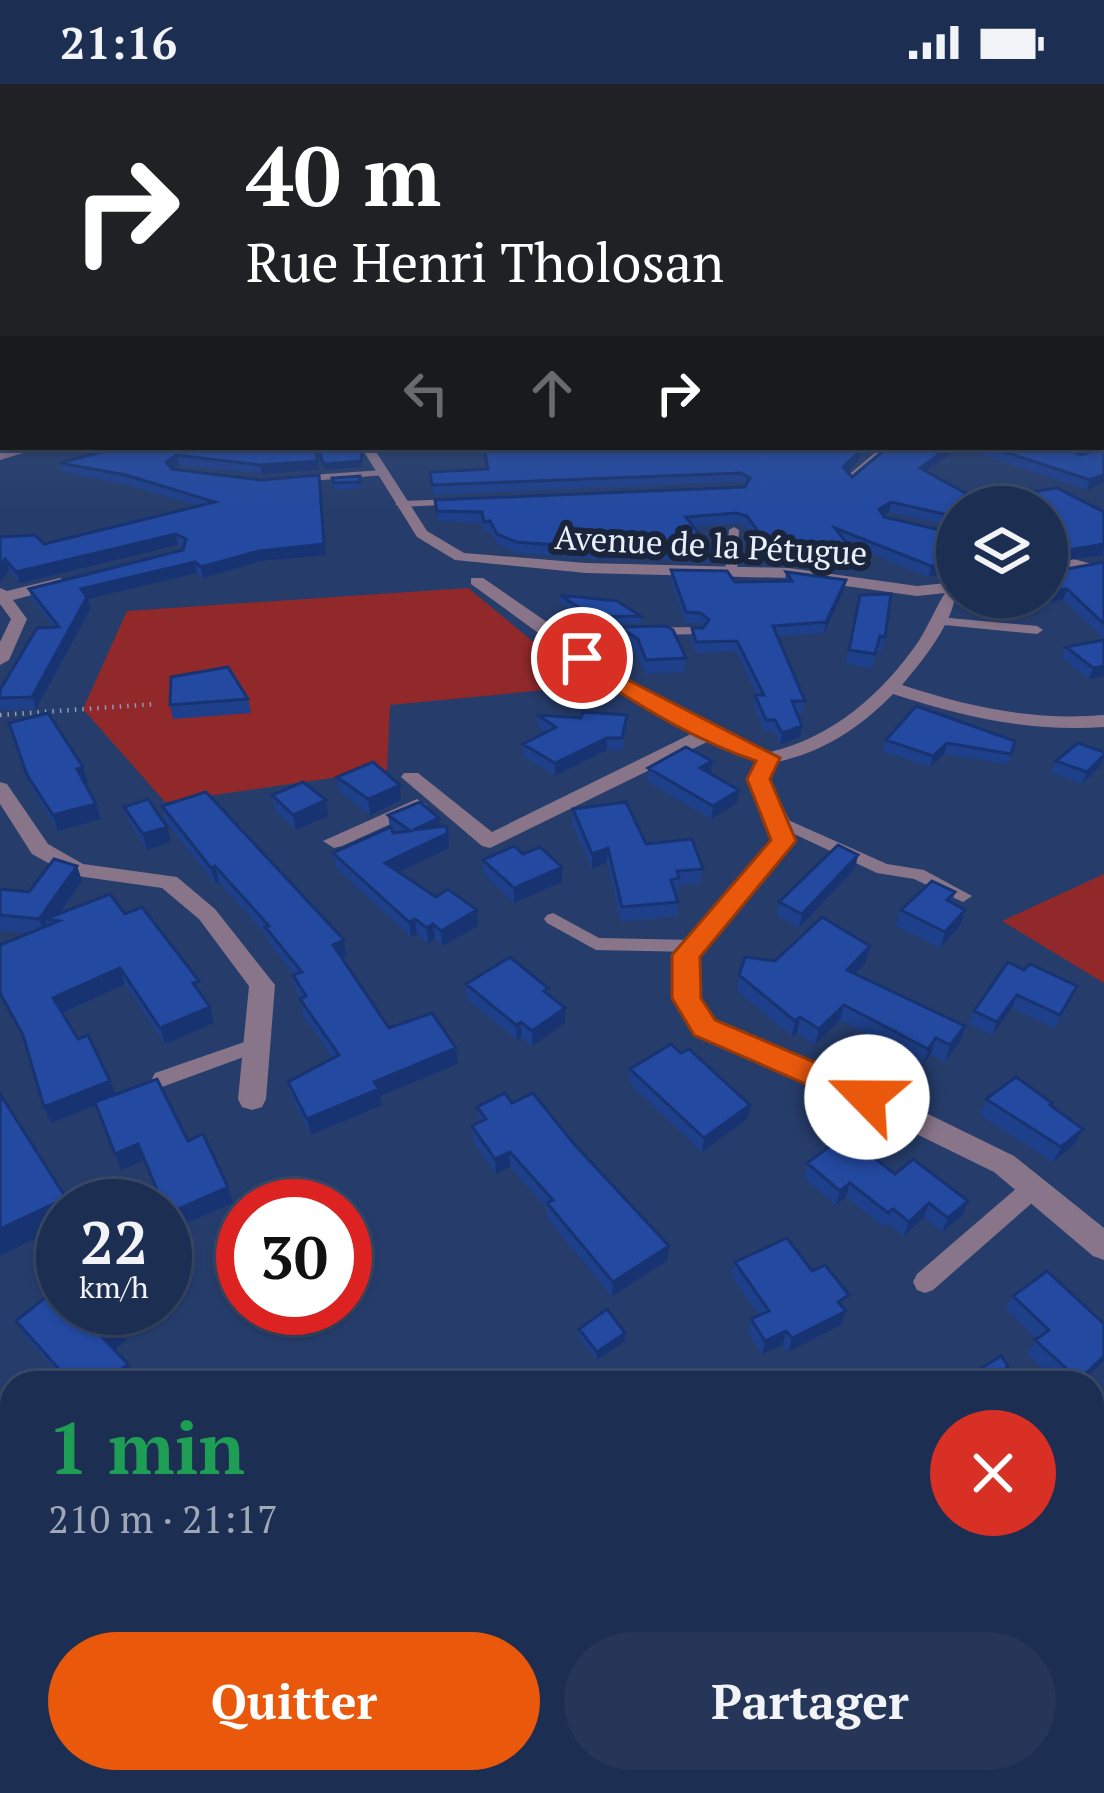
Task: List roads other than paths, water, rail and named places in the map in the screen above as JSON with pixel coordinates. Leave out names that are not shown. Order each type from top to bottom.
[{"type":"street","points":[[369,450],[422,534],[460,557],[463,574],[617,683],[709,733],[769,758],[796,754],[823,740],[892,688],[936,608]]},
{"type":"street","name":"Avenue de la Pétugue","points":[[460,557],[789,573],[936,598]]},
{"type":"street","points":[[477,581],[485,561]]},
{"type":"street","points":[[0,660],[19,619],[4,602],[69,580]]},
{"type":"street","points":[[892,688],[987,719],[1048,727],[1104,721]]},
{"type":"street","points":[[411,777],[490,841],[709,733]]},
{"type":"street","points":[[769,758],[758,779],[784,841],[686,955],[686,998],[704,1027],[1004,1164],[1104,1246]]},
{"type":"street","points":[[334,841],[436,797]]},
{"type":"street","points":[[2,798],[40,849],[77,870],[170,882],[207,914],[262,985],[252,1099]]},
{"type":"lane","points":[[850,479],[884,450]]},
{"type":"lane","points":[[855,452],[875,458]]},
{"type":"lane","points":[[282,480],[382,473]]},
{"type":"lane","points":[[400,505],[468,502]]},
{"type":"lane","points":[[730,571],[734,530]]},
{"type":"lane","points":[[1000,618],[1037,630]]},
{"type":"lane","points":[[548,633],[698,631]]},
{"type":"lane","points":[[779,821],[883,869],[918,874],[963,896]]},
{"type":"lane","points":[[554,919],[596,944],[694,946]]},
{"type":"lane","points":[[162,1079],[256,1045]]},
{"type":"lane","points":[[925,1282],[1034,1188]]}]
